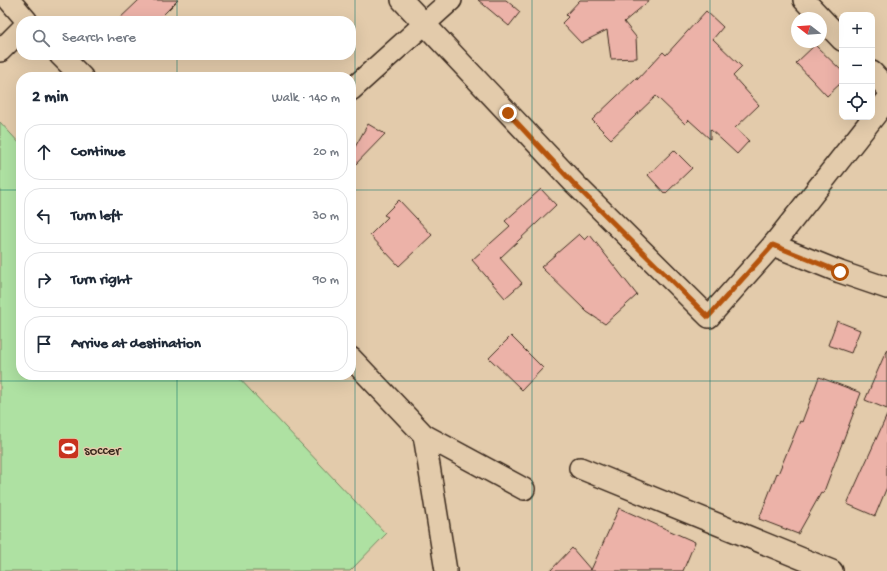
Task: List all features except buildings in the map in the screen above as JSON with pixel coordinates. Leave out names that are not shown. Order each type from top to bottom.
[{"type":"street","points":[[9,0],[23,16]]},
{"type":"street","points":[[402,0],[574,184],[708,317],[773,245],[887,100]]},
{"type":"street","points":[[356,86],[451,0]]},
{"type":"street","points":[[804,0],[839,37]]},
{"type":"street","points":[[0,51],[16,35]]},
{"type":"street","points":[[65,60],[77,72]]},
{"type":"street","points":[[875,75],[887,88]]},
{"type":"street","points":[[773,245],[840,272],[887,288]]},
{"type":"street","points":[[356,363],[424,435],[524,489]]},
{"type":"street","points":[[424,435],[446,571]]},
{"type":"street","points":[[580,468],[832,571]]},
{"type":"green space","points":[[0,122],[16,140],[16,380],[241,380],[386,534],[350,571],[0,571]]},
{"type":"place","name":"soccer","points":[[68,449]]},
{"type":"route","points":[[508,113],[574,184],[708,317],[754,268],[773,245],[840,272]]}]
